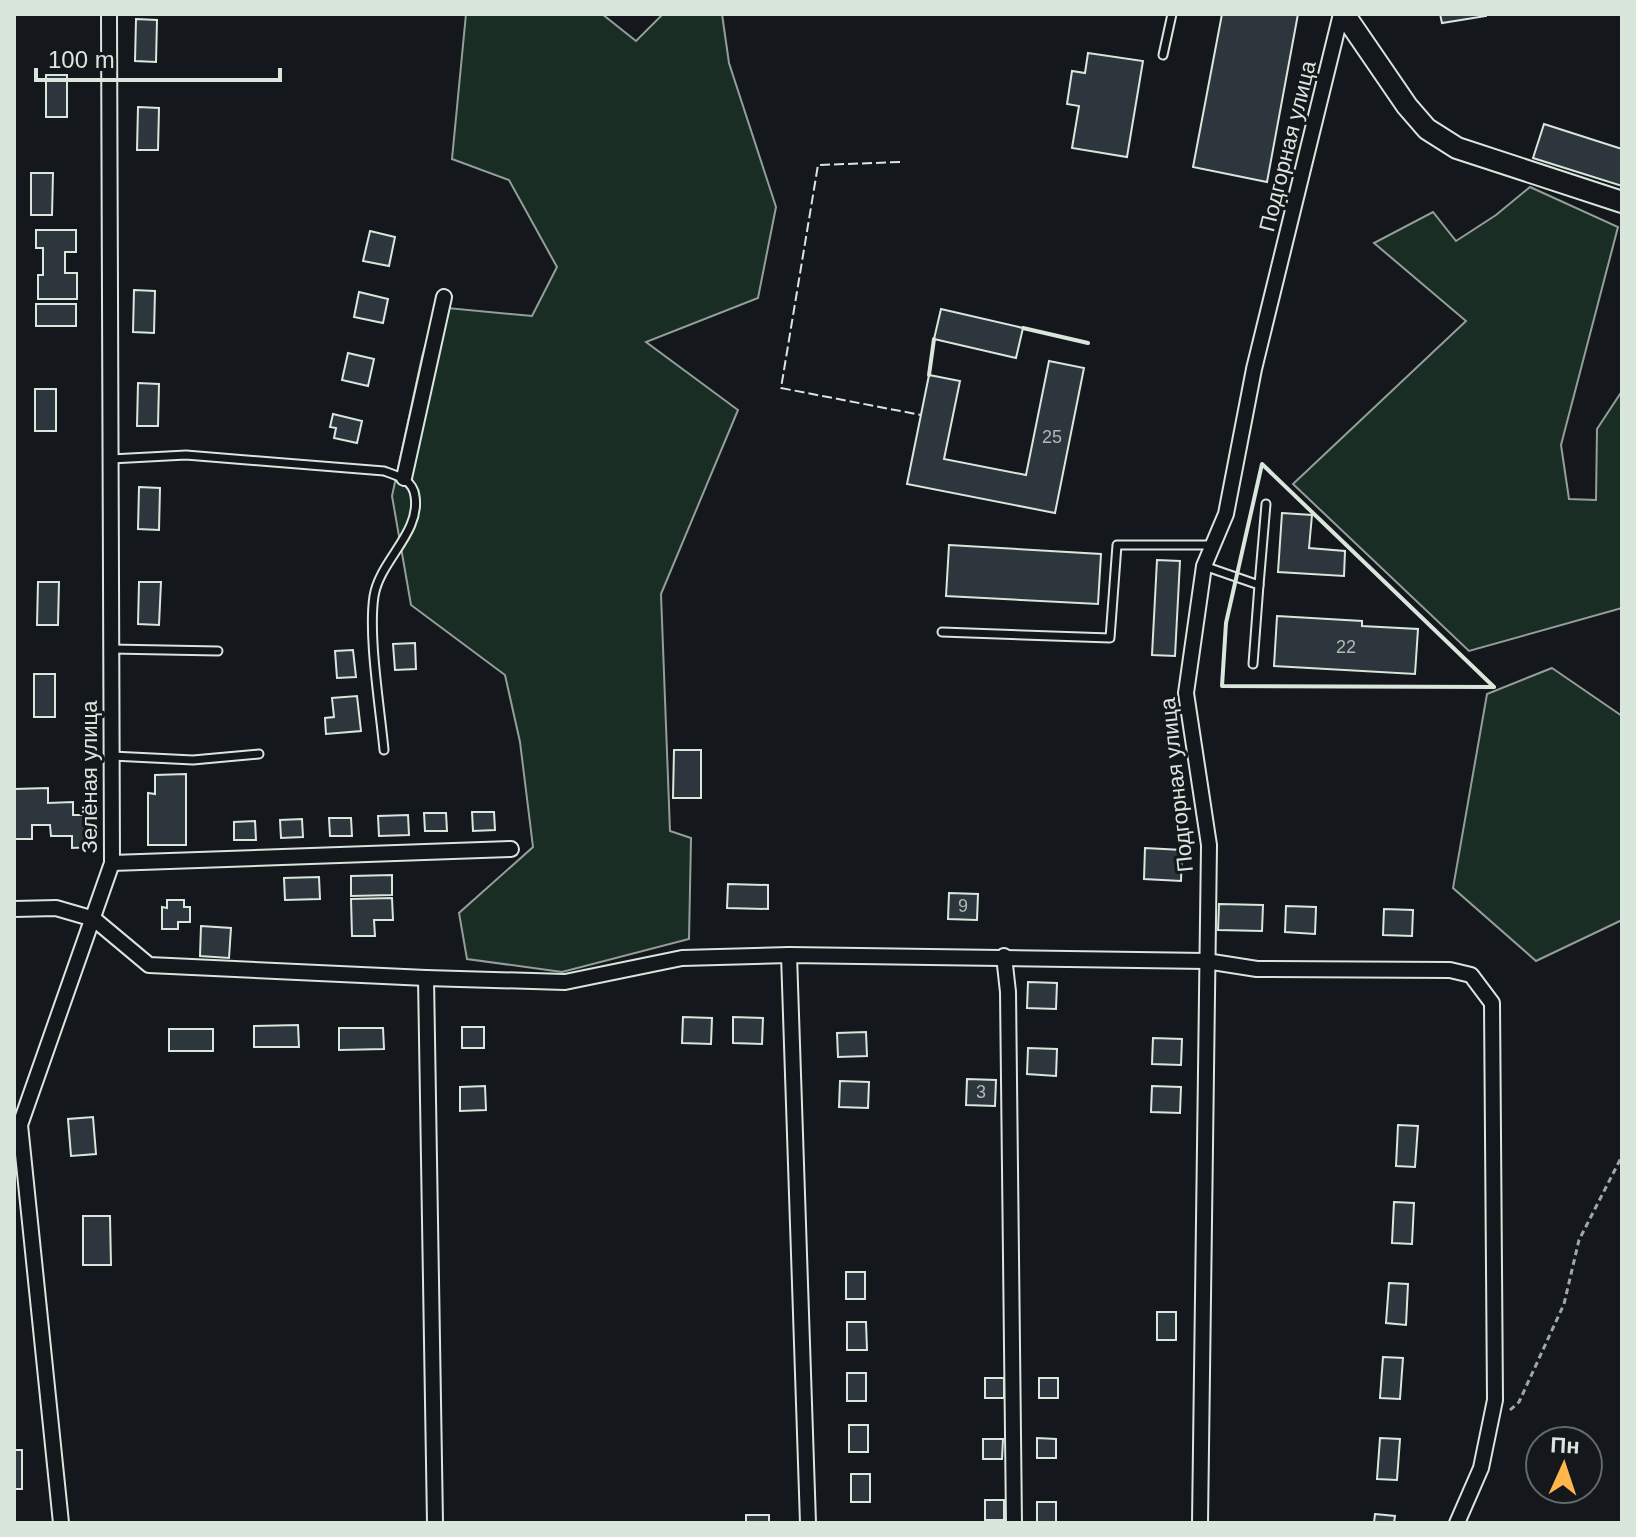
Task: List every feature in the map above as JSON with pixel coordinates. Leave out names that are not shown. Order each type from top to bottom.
[{"type":"main road","points":[[1343,14],[1407,106],[1427,129],[1457,148],[1622,202]]},
{"type":"street","name":"Зелёная улица","points":[[61,1523],[20,1125],[112,863],[109,14]]},
{"type":"street","name":"Подгорная улица","points":[[1200,1523],[1209,845],[1186,693],[1204,566],[1226,514],[1254,369],[1343,14]]},
{"type":"street","points":[[404,478],[444,297]]},
{"type":"street","points":[[112,863],[511,849]]},
{"type":"street","points":[[14,909],[56,908],[94,919],[149,965],[426,978],[565,982],[682,958],[789,955],[1206,961],[1257,969],[1450,970],[1471,975],[1492,1003],[1495,1400],[1481,1468],[1457,1523]]},
{"type":"street","points":[[789,955],[808,1523]]},
{"type":"street","points":[[1004,956],[1008,992],[1014,1523]]},
{"type":"street","points":[[426,978],[435,1523]]},
{"type":"lane","points":[[1163,55],[1172,14]]},
{"type":"lane","points":[[111,459],[186,455],[384,471],[404,478],[415,493],[415,517],[383,571],[374,596],[374,638],[384,750]]},
{"type":"lane","points":[[1253,664],[1266,504]]},
{"type":"lane","points":[[942,632],[1110,638],[1117,545],[1213,545]]},
{"type":"lane","points":[[1204,566],[1259,585]]},
{"type":"lane","points":[[111,649],[218,651]]},
{"type":"lane","points":[[112,756],[193,760],[259,754]]},
{"type":"path","points":[[1490,1424],[1519,1402],[1564,1304],[1579,1240],[1622,1156]]},
{"type":"green space","points":[[466,14],[602,14],[636,41],[663,14],[722,14],[729,63],[776,207],[758,298],[646,342],[738,410],[661,594],[670,831],[691,838],[689,939],[562,972],[467,959],[459,913],[533,847],[520,742],[505,675],[411,605],[392,496],[422,357],[437,307],[532,316],[557,267],[509,180],[452,159]]},
{"type":"green space","points":[[1530,187],[1618,227],[1561,445],[1569,499],[1596,500],[1597,429],[1622,391],[1622,608],[1469,651],[1293,484],[1466,321],[1374,243],[1433,212],[1456,241],[1496,215]]},
{"type":"green space","points":[[1552,668],[1622,716],[1622,920],[1536,961],[1453,888],[1487,694]]},
{"type":"building","points":[[1222,14],[1298,14],[1267,182],[1193,167]]},
{"type":"building","points":[[1440,14],[1486,14],[1486,16],[1442,23]]},
{"type":"building","points":[[136,19],[157,20],[156,62],[135,61]]},
{"type":"building","points":[[1088,53],[1143,61],[1127,157],[1072,148],[1079,106],[1067,104],[1072,71],[1085,73]]},
{"type":"building","points":[[46,75],[67,75],[67,117],[46,117]]},
{"type":"building","points":[[138,107],[159,108],[158,150],[137,150]]},
{"type":"building","points":[[1544,124],[1622,149],[1622,186],[1533,158]]},
{"type":"building","points":[[31,173],[53,173],[52,215],[31,215]]},
{"type":"building","points":[[36,230],[76,230],[76,252],[65,252],[65,273],[77,273],[77,299],[38,299],[38,275],[43,275],[43,248],[36,248]]},
{"type":"building","points":[[370,231],[395,237],[389,266],[363,261]]},
{"type":"building","points":[[134,290],[155,291],[154,333],[133,332]]},
{"type":"building","points":[[359,292],[388,299],[383,323],[354,317]]},
{"type":"building","points":[[36,304],[76,304],[76,326],[36,326]]},
{"type":"building","points":[[941,309],[1023,328],[1016,358],[934,339]]},
{"type":"building","points":[[348,353],[374,359],[368,386],[342,380]]},
{"type":"building","points":[[1049,361],[1084,368],[1055,513],[907,484],[929,375],[960,381],[944,459],[1026,475]]},
{"type":"building","points":[[138,383],[159,384],[158,426],[137,426]]},
{"type":"building","points":[[35,389],[56,389],[56,431],[35,431]]},
{"type":"building","points":[[333,414],[362,421],[357,443],[334,438],[336,428],[330,427]]},
{"type":"building","points":[[139,487],[160,488],[159,530],[138,529]]},
{"type":"building","points":[[1282,513],[1312,515],[1309,548],[1345,551],[1344,576],[1278,572]]},
{"type":"building","points":[[949,545],[1101,554],[1098,604],[946,596]]},
{"type":"building","points":[[1157,560],[1180,561],[1175,656],[1152,655]]},
{"type":"building","points":[[38,582],[59,582],[58,625],[37,625]]},
{"type":"building","points":[[139,582],[161,582],[159,625],[138,624]]},
{"type":"building","points":[[1277,616],[1362,621],[1362,626],[1418,629],[1415,674],[1274,666]]},
{"type":"building","points":[[415,643],[416,669],[395,670],[393,644]]},
{"type":"building","points":[[353,650],[356,677],[337,678],[335,651]]},
{"type":"building","points":[[34,674],[55,674],[55,717],[34,717]]},
{"type":"building","points":[[357,696],[361,731],[326,734],[325,718],[334,717],[332,698]]},
{"type":"building","points":[[674,750],[701,750],[701,798],[673,798]]},
{"type":"building","points":[[186,774],[186,845],[148,845],[148,793],[155,794],[155,775]]},
{"type":"building","points":[[48,788],[48,803],[73,802],[73,815],[85,815],[85,831],[93,831],[93,847],[72,848],[72,836],[51,836],[50,825],[32,825],[32,839],[14,839],[14,789]]},
{"type":"building","points":[[472,812],[494,812],[495,830],[473,831]]},
{"type":"building","points":[[424,813],[446,813],[447,831],[425,831]]},
{"type":"building","points":[[408,815],[409,835],[379,836],[378,816]]},
{"type":"building","points":[[329,818],[351,818],[352,836],[330,836]]},
{"type":"building","points":[[302,819],[303,837],[281,838],[280,820]]},
{"type":"building","points":[[255,821],[256,840],[234,840],[234,822]]},
{"type":"building","points":[[1145,848],[1182,850],[1181,881],[1144,879]]},
{"type":"building","points":[[392,875],[392,895],[351,896],[351,876]]},
{"type":"building","points":[[319,877],[320,899],[285,900],[284,878]]},
{"type":"building","points":[[728,884],[768,885],[768,909],[727,908]]},
{"type":"building","points":[[949,893],[978,894],[977,920],[948,919]]},
{"type":"building","points":[[392,898],[393,920],[374,920],[375,936],[352,936],[351,899]]},
{"type":"building","points":[[167,900],[184,900],[184,907],[190,907],[190,922],[178,922],[178,929],[162,929],[162,907],[167,908]]},
{"type":"building","points":[[1219,904],[1263,905],[1262,931],[1218,930]]},
{"type":"building","points":[[1286,906],[1316,907],[1315,934],[1285,932]]},
{"type":"building","points":[[1384,909],[1413,910],[1412,936],[1383,935]]},
{"type":"building","points":[[201,926],[231,928],[229,958],[200,956]]},
{"type":"building","points":[[1028,982],[1057,983],[1056,1009],[1027,1008]]},
{"type":"building","points":[[683,1017],[712,1018],[711,1044],[682,1043]]},
{"type":"building","points":[[733,1017],[763,1018],[762,1044],[733,1043]]},
{"type":"building","points":[[298,1025],[299,1047],[254,1047],[254,1026]]},
{"type":"building","points":[[462,1027],[484,1027],[484,1048],[462,1048]]},
{"type":"building","points":[[339,1028],[383,1028],[384,1049],[339,1050]]},
{"type":"building","points":[[169,1029],[213,1029],[213,1051],[169,1051]]},
{"type":"building","points":[[866,1032],[867,1056],[838,1057],[837,1033]]},
{"type":"building","points":[[1153,1038],[1182,1039],[1181,1065],[1152,1064]]},
{"type":"building","points":[[1028,1048],[1057,1049],[1056,1076],[1027,1074]]},
{"type":"building","points":[[967,1079],[996,1080],[995,1106],[966,1105]]},
{"type":"building","points":[[840,1081],[869,1082],[868,1108],[839,1107]]},
{"type":"building","points":[[485,1086],[486,1110],[460,1111],[460,1087]]},
{"type":"building","points":[[1152,1086],[1181,1087],[1180,1113],[1151,1112]]},
{"type":"building","points":[[93,1117],[96,1154],[71,1156],[68,1119]]},
{"type":"building","points":[[1398,1125],[1418,1126],[1415,1167],[1396,1166]]},
{"type":"building","points":[[1394,1202],[1414,1203],[1412,1244],[1392,1243]]},
{"type":"building","points":[[83,1216],[110,1216],[111,1265],[83,1265]]},
{"type":"building","points":[[846,1272],[865,1272],[865,1299],[846,1299]]},
{"type":"building","points":[[1389,1283],[1408,1284],[1406,1325],[1386,1323]]},
{"type":"building","points":[[1157,1312],[1176,1312],[1176,1340],[1157,1340]]},
{"type":"building","points":[[847,1322],[866,1322],[867,1350],[847,1350]]},
{"type":"building","points":[[1383,1357],[1403,1358],[1400,1399],[1380,1398]]},
{"type":"building","points":[[847,1373],[866,1373],[866,1401],[847,1401]]},
{"type":"building","points":[[985,1378],[1004,1378],[1004,1398],[985,1398]]},
{"type":"building","points":[[1039,1378],[1058,1378],[1058,1398],[1039,1398]]},
{"type":"building","points":[[849,1425],[868,1425],[868,1452],[849,1452]]},
{"type":"building","points":[[1037,1438],[1056,1439],[1056,1458],[1037,1458]]},
{"type":"building","points":[[1380,1438],[1400,1439],[1397,1480],[1377,1479]]},
{"type":"building","points":[[983,1439],[1003,1439],[1002,1459],[983,1459]]},
{"type":"building","points":[[14,1450],[22,1450],[22,1489],[14,1489]]},
{"type":"building","points":[[851,1474],[870,1474],[870,1502],[851,1502]]},
{"type":"building","points":[[985,1500],[1004,1500],[1004,1520],[985,1520]]},
{"type":"building","points":[[1037,1502],[1056,1502],[1056,1523],[1037,1523]]},
{"type":"building","points":[[1375,1514],[1395,1516],[1394,1523],[1374,1523]]},
{"type":"building","points":[[746,1515],[769,1515],[769,1523],[746,1523]]},
{"type":"fence","points":[[900,162],[818,165],[781,388],[921,415]]},
{"type":"wall","points":[[1023,328],[1088,343]]},
{"type":"wall","points":[[929,375],[934,339]]},
{"type":"wall","points":[[1262,464],[1494,687],[1222,686],[1226,623],[1262,464]]}]
